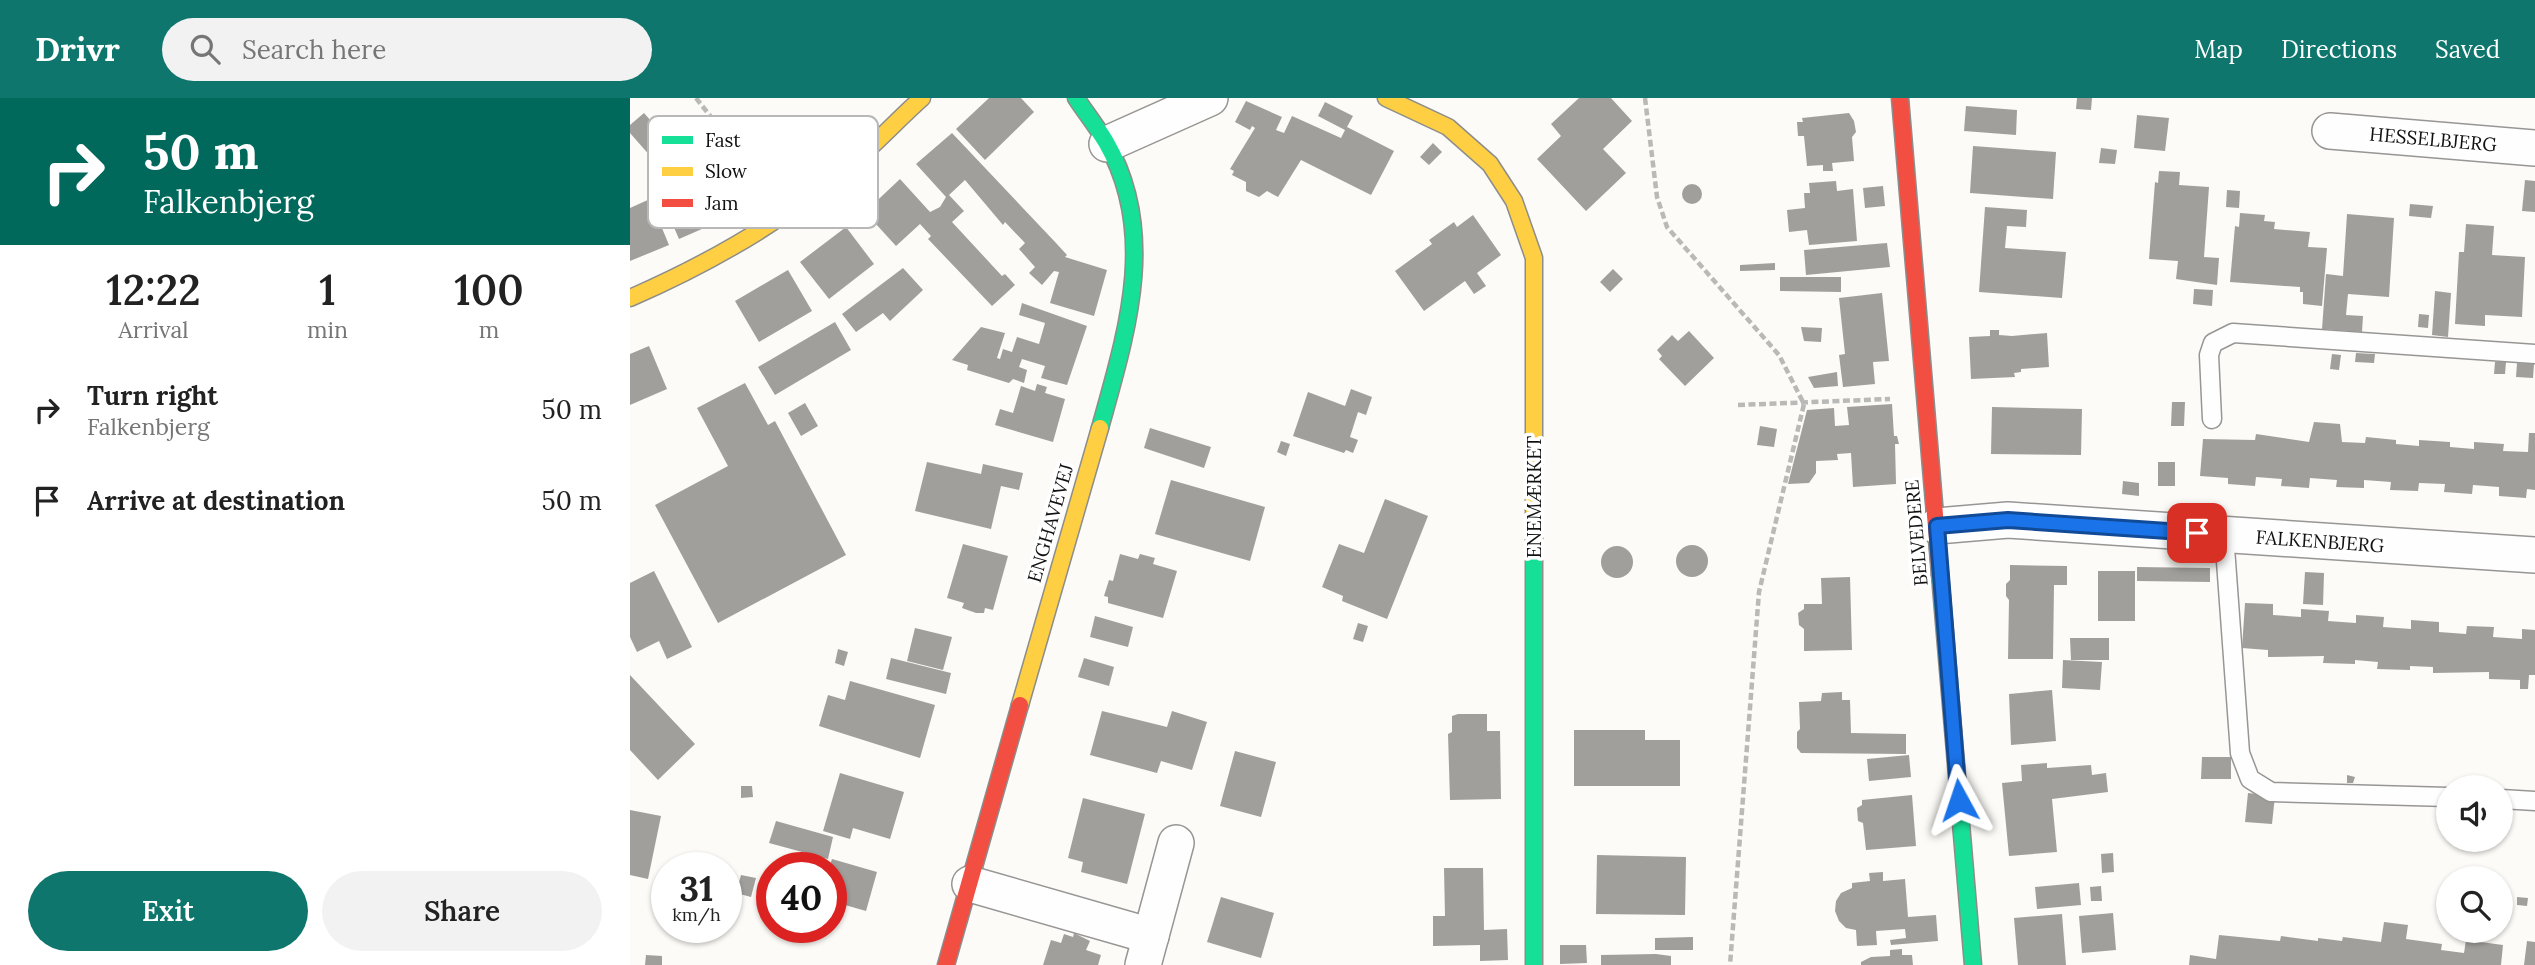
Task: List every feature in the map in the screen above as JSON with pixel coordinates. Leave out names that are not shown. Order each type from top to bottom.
[{"type":"street","points":[[878,139],[922,98]]},
{"type":"street","name":"ENGHAVEVEJ","points":[[946,965],[1106,405],[1132,301],[1136,266],[1134,229],[1122,184],[1107,145],[1076,98]]},
{"type":"street","points":[[1107,145],[1210,98]]},
{"type":"street","name":"ENEMÆRKET","points":[[1386,98],[1448,127],[1490,164],[1514,201],[1534,258],[1534,965]]},
{"type":"street","name":"BELVEDERE","points":[[1900,98],[1973,965]]},
{"type":"street","name":"HESSELBJERG","points":[[2330,131],[2535,148]]},
{"type":"street","points":[[630,298],[684,274],[763,228]]},
{"type":"street","name":"FALKENBJERG","points":[[1937,526],[2008,520],[2535,555]]},
{"type":"street","points":[[970,884],[1147,950],[1176,843]]},
{"type":"lane","points":[[2212,419],[2209,355],[2213,343],[2232,333],[2535,354]]},
{"type":"lane","points":[[2224,534],[2241,753],[2250,779],[2271,792],[2436,797]]},
{"type":"lane","points":[[2513,800],[2535,801]]},
{"type":"path","points":[[696,98],[710,116]]},
{"type":"path","points":[[1645,98],[1657,197],[1667,228],[1779,355],[1804,404],[1759,593],[1730,965]]},
{"type":"path","points":[[1738,405],[1925,397]]},
{"type":"building","points":[[989,98],[1021,98],[1034,112],[985,160],[956,129]]},
{"type":"building","points":[[1579,98],[1611,98],[1632,121],[1603,149],[1626,173],[1586,211],[1537,159],[1561,136],[1551,124]]},
{"type":"building","points":[[2077,98],[2092,98],[2091,110],[2076,109]]},
{"type":"building","points":[[1246,101],[1282,117],[1276,130],[1284,133],[1292,116],[1341,138],[1345,130],[1318,116],[1325,102],[1353,116],[1347,127],[1394,151],[1371,195],[1301,160],[1278,197],[1267,191],[1259,197],[1246,191],[1246,182],[1232,175],[1234,171],[1230,169],[1255,128],[1252,126],[1250,130],[1235,122]]},
{"type":"building","points":[[1966,106],[2017,110],[2016,135],[1964,131]]},
{"type":"building","points":[[644,113],[648,118],[648,154],[630,133],[630,125]]},
{"type":"building","points":[[1849,113],[1856,132],[1852,137],[1854,161],[1832,163],[1833,171],[1823,171],[1823,165],[1807,166],[1804,136],[1798,136],[1797,122],[1803,122],[1802,118]]},
{"type":"building","points":[[2137,115],[2169,118],[2165,151],[2134,148]]},
{"type":"building","points":[[952,133],[1067,255],[1065,257],[1107,270],[1094,316],[1050,303],[1059,272],[1054,271],[1042,285],[1029,273],[1035,267],[1019,249],[1025,243],[1005,222],[1003,225],[965,180],[949,195],[964,211],[952,222],[1002,276],[1005,274],[1015,285],[992,306],[928,239],[931,236],[920,224],[896,246],[878,226],[878,200],[900,179],[930,212],[940,207],[946,197],[916,164]]},
{"type":"building","points":[[1433,143],[1442,152],[1429,165],[1420,157]]},
{"type":"building","points":[[1973,146],[2056,152],[2053,199],[1970,193]]},
{"type":"building","points":[[2101,148],[2117,150],[2115,164],[2099,163]]},
{"type":"building","points":[[2159,171],[2180,172],[2179,185],[2209,187],[2204,257],[2219,258],[2217,285],[2176,279],[2178,261],[2149,259],[2155,182],[2158,183]]},
{"type":"building","points":[[2525,180],[2535,181],[2535,212],[2522,211]]},
{"type":"building","points":[[1836,181],[1837,191],[1853,189],[1857,241],[1809,245],[1807,230],[1789,232],[1787,210],[1805,208],[1804,193],[1810,193],[1809,183]]},
{"type":"building","points":[[1692,184],[1699,187],[1702,194],[1699,201],[1692,204],[1685,201],[1682,194],[1685,187]]},
{"type":"building","points":[[1883,186],[1885,206],[1865,208],[1863,188]]},
{"type":"building","points":[[2227,190],[2240,191],[2239,208],[2226,207]]},
{"type":"building","points":[[648,200],[648,228],[662,228],[669,245],[630,261],[630,208]]},
{"type":"building","points":[[2410,204],[2433,206],[2431,218],[2409,216]]},
{"type":"building","points":[[1985,207],[2027,210],[2026,227],[2007,226],[2005,248],[2066,252],[2062,298],[1979,292]]},
{"type":"building","points":[[2240,213],[2265,215],[2264,221],[2275,222],[2274,229],[2310,232],[2308,247],[2327,248],[2322,306],[2303,304],[2300,287],[2230,282],[2235,226],[2239,227]]},
{"type":"building","points":[[2347,214],[2394,218],[2389,297],[2348,294],[2346,315],[2363,316],[2362,332],[2322,329],[2326,274],[2343,276]]},
{"type":"building","points":[[1473,215],[1501,255],[1477,273],[1486,286],[1474,294],[1465,281],[1424,311],[1395,271],[1432,244],[1429,240],[1454,222],[1457,227]]},
{"type":"building","points":[[2466,224],[2494,226],[2492,255],[2525,257],[2522,317],[2485,315],[2485,326],[2455,324],[2459,252],[2464,252]]},
{"type":"building","points":[[674,228],[704,228],[679,239]]},
{"type":"building","points":[[847,228],[874,264],[829,299],[800,262]]},
{"type":"building","points":[[1887,243],[1890,267],[1806,275],[1804,250]]},
{"type":"building","points":[[1775,263],[1775,270],[1740,271],[1740,265]]},
{"type":"building","points":[[903,268],[923,290],[890,321],[883,313],[856,332],[842,314]]},
{"type":"building","points":[[1613,269],[1623,279],[1610,292],[1600,282]]},
{"type":"building","points":[[788,270],[812,311],[759,342],[735,301]]},
{"type":"building","points":[[1780,277],[1841,277],[1841,292],[1780,291]]},
{"type":"building","points":[[2194,289],[2213,290],[2212,306],[2193,304]]},
{"type":"building","points":[[2435,291],[2451,293],[2448,337],[2432,335]]},
{"type":"building","points":[[1882,293],[1889,361],[1873,362],[1875,384],[1843,387],[1839,355],[1845,354],[1839,298]]},
{"type":"building","points":[[1022,303],[1087,326],[1067,385],[1041,378],[1045,366],[1022,359],[1019,367],[1027,370],[1024,383],[1013,379],[1009,383],[967,370],[968,365],[952,360],[981,327],[1005,333],[997,358],[1000,359],[1003,349],[1012,352],[1017,337],[1039,344],[1045,323],[1019,315]]},
{"type":"building","points":[[2419,314],[2429,315],[2428,328],[2418,327]]},
{"type":"building","points":[[835,322],[851,350],[775,395],[758,367]]},
{"type":"building","points":[[1801,327],[1822,328],[1821,342],[1804,341]]},
{"type":"building","points":[[1990,330],[1999,330],[1999,335],[2012,336],[2047,333],[2049,367],[2021,369],[2021,372],[2014,373],[2015,377],[1971,379],[1969,337],[1990,336]]},
{"type":"building","points":[[1689,331],[1714,358],[1685,386],[1659,359],[1662,356],[1657,350],[1672,335],[1678,341]]},
{"type":"building","points":[[649,346],[667,389],[630,405],[630,354]]},
{"type":"building","points":[[2356,353],[2375,354],[2374,363],[2355,362]]},
{"type":"building","points":[[2332,354],[2341,355],[2339,370],[2330,369]]},
{"type":"building","points":[[2495,362],[2506,362],[2505,374],[2494,374]]},
{"type":"building","points":[[2517,363],[2534,364],[2533,378],[2516,377]]},
{"type":"building","points":[[1837,372],[1838,386],[1814,388],[1808,377]]},
{"type":"building","points":[[745,383],[768,425],[775,421],[846,555],[718,623],[655,505],[728,466],[697,408]]},
{"type":"building","points":[[1037,384],[1047,387],[1045,393],[1065,399],[1053,442],[995,425],[1000,409],[1013,413],[1021,386],[1035,391]]},
{"type":"building","points":[[1351,389],[1372,397],[1366,415],[1358,412],[1350,437],[1358,440],[1353,453],[1346,450],[1344,453],[1293,436],[1308,392],[1345,406]]},
{"type":"building","points":[[2172,402],[2185,402],[2184,426],[2171,426]]},
{"type":"building","points":[[805,403],[818,426],[801,436],[788,413]]},
{"type":"building","points":[[1892,404],[1894,436],[1897,436],[1899,444],[1895,444],[1896,484],[1853,487],[1851,453],[1837,454],[1838,460],[1816,461],[1816,473],[1809,483],[1788,484],[1807,410],[1834,408],[1835,426],[1849,425],[1847,407]]},
{"type":"building","points":[[1992,407],[2082,409],[2081,455],[1991,454]]},
{"type":"building","points":[[2314,422],[2340,424],[2342,442],[2365,443],[2366,437],[2419,446],[2419,440],[2450,442],[2450,447],[2474,449],[2474,442],[2504,444],[2503,451],[2528,452],[2529,433],[2535,433],[2535,490],[2527,489],[2526,498],[2499,496],[2499,487],[2473,485],[2472,494],[2444,492],[2445,484],[2419,483],[2418,491],[2390,490],[2391,482],[2364,480],[2364,488],[2336,487],[2337,480],[2310,478],[2309,488],[2281,486],[2282,479],[2256,477],[2255,486],[2228,484],[2228,478],[2200,476],[2203,439],[2255,440],[2256,434],[2309,442]]},
{"type":"building","points":[[1760,426],[1777,429],[1774,447],[1757,445]]},
{"type":"building","points":[[1150,428],[1211,447],[1204,468],[1144,448]]},
{"type":"building","points":[[1281,441],[1290,444],[1286,456],[1277,452]]},
{"type":"building","points":[[927,462],[981,474],[983,464],[1023,473],[1019,490],[1001,486],[991,529],[915,511]]},
{"type":"building","points":[[2158,462],[2175,462],[2175,486],[2158,486]]},
{"type":"building","points":[[1171,480],[1265,507],[1250,561],[1155,534]]},
{"type":"building","points":[[2123,481],[2139,483],[2139,496],[2122,494]]},
{"type":"building","points":[[1385,499],[1428,516],[1387,619],[1342,601],[1343,596],[1322,587],[1339,544],[1364,553]]},
{"type":"building","points":[[963,544],[1008,556],[993,610],[985,608],[984,613],[976,613],[962,608],[964,603],[947,598]]},
{"type":"building","points":[[1692,545],[1703,550],[1708,561],[1703,572],[1692,577],[1681,572],[1676,561],[1681,550]]},
{"type":"building","points":[[1617,546],[1628,551],[1633,562],[1628,573],[1617,578],[1606,573],[1601,562],[1606,551]]},
{"type":"building","points":[[1120,554],[1138,559],[1140,554],[1155,558],[1153,564],[1177,571],[1163,618],[1108,603],[1108,597],[1104,596],[1109,580],[1113,581]]},
{"type":"building","points":[[2010,565],[2067,566],[2067,585],[2054,585],[2053,659],[2008,659],[2009,600],[2006,596],[2006,584],[2010,580]]},
{"type":"building","points":[[2137,567],[2210,568],[2210,582],[2137,581]]},
{"type":"building","points":[[654,571],[692,647],[667,659],[659,641],[637,652],[630,637],[630,583]]},
{"type":"building","points":[[2098,571],[2135,571],[2135,621],[2098,621]]},
{"type":"building","points":[[2305,572],[2324,573],[2323,605],[2303,604]]},
{"type":"building","points":[[1850,577],[1852,650],[1804,651],[1804,629],[1799,625],[1798,613],[1804,609],[1804,604],[1822,604],[1821,578]]},
{"type":"building","points":[[2245,603],[2273,604],[2273,615],[2301,617],[2301,609],[2329,611],[2328,621],[2356,623],[2356,615],[2384,617],[2383,627],[2411,629],[2411,620],[2439,622],[2439,632],[2466,634],[2467,626],[2494,627],[2493,637],[2522,639],[2522,629],[2535,630],[2535,675],[2529,675],[2528,689],[2520,689],[2520,680],[2489,679],[2489,672],[2433,673],[2433,667],[2410,666],[2410,670],[2377,669],[2378,662],[2355,660],[2355,664],[2323,663],[2324,656],[2268,657],[2268,650],[2242,648]]},
{"type":"building","points":[[1095,616],[1133,627],[1128,647],[1090,637]]},
{"type":"building","points":[[1358,623],[1368,626],[1363,642],[1353,639]]},
{"type":"building","points":[[915,628],[952,637],[943,670],[907,661]]},
{"type":"building","points":[[2070,638],[2109,638],[2109,660],[2071,660]]},
{"type":"building","points":[[838,649],[848,652],[844,666],[835,663]]},
{"type":"building","points":[[891,658],[951,673],[946,694],[886,679]]},
{"type":"building","points":[[1084,658],[1114,667],[1109,686],[1078,677]]},
{"type":"building","points":[[2063,660],[2102,662],[2100,690],[2062,688]]},
{"type":"building","points":[[630,675],[695,744],[658,780],[630,750]]},
{"type":"building","points":[[850,681],[935,705],[920,758],[819,726],[828,695],[845,700]]},
{"type":"building","points":[[2052,690],[2056,741],[2011,745],[2009,694]]},
{"type":"building","points":[[1842,692],[1842,700],[1850,700],[1851,733],[1906,734],[1906,754],[1801,753],[1797,748],[1797,732],[1800,729],[1799,702],[1821,701],[1822,693]]},
{"type":"building","points":[[1102,711],[1167,727],[1172,711],[1207,722],[1192,770],[1161,761],[1157,773],[1090,755]]},
{"type":"building","points":[[1487,714],[1487,731],[1500,731],[1501,799],[1450,800],[1448,734],[1452,732],[1452,716]]},
{"type":"building","points":[[1574,730],[1645,730],[1645,740],[1680,740],[1680,786],[1574,786]]},
{"type":"building","points":[[1235,751],[1276,762],[1261,817],[1220,806]]},
{"type":"building","points":[[1909,755],[1911,777],[1869,781],[1867,759]]},
{"type":"building","points":[[2202,757],[2231,757],[2231,779],[2201,779]]},
{"type":"building","points":[[2047,763],[2047,768],[2091,765],[2092,775],[2106,773],[2108,792],[2052,799],[2057,852],[2009,856],[2002,783],[2022,781],[2021,765]]},
{"type":"building","points":[[840,773],[904,792],[890,839],[853,828],[850,839],[823,831]]},
{"type":"building","points":[[2347,775],[2355,777],[2353,783],[2347,783]]},
{"type":"building","points":[[741,786],[752,786],[753,797],[741,798]]},
{"type":"building","points":[[2248,793],[2275,796],[2272,824],[2245,822]]},
{"type":"building","points":[[1912,795],[1916,846],[1866,850],[1863,823],[1858,821],[1857,808],[1862,805],[1862,800]]},
{"type":"building","points":[[1083,798],[1145,814],[1127,884],[1081,872],[1083,862],[1068,858]]},
{"type":"building","points":[[630,810],[661,816],[654,852],[651,852],[648,879],[630,875]]},
{"type":"building","points":[[776,821],[833,837],[830,852],[802,852],[769,843]]},
{"type":"building","points":[[2113,853],[2114,872],[2102,873],[2101,854]]},
{"type":"building","points":[[1597,855],[1686,857],[1685,915],[1596,914]]},
{"type":"building","points":[[847,863],[877,872],[866,911],[847,906]]},
{"type":"building","points":[[1444,868],[1483,868],[1484,930],[1507,929],[1508,960],[1480,961],[1480,945],[1433,946],[1433,916],[1445,916]]},
{"type":"building","points":[[1883,872],[1883,881],[1905,879],[1908,917],[1936,915],[1938,941],[1891,945],[1890,940],[1906,938],[1905,929],[1876,931],[1877,945],[1857,946],[1856,930],[1846,928],[1839,921],[1835,911],[1836,901],[1841,893],[1852,888],[1852,883],[1870,881],[1869,873]]},
{"type":"building","points":[[742,875],[756,878],[751,897],[742,895]]},
{"type":"building","points":[[2079,883],[2081,905],[2037,909],[2035,887]]},
{"type":"building","points":[[2101,886],[2102,901],[2091,901],[2090,887]]},
{"type":"building","points":[[1221,897],[1274,913],[1261,958],[1207,942]]},
{"type":"building","points":[[2517,897],[2528,898],[2527,906],[2517,905]]},
{"type":"building","points":[[2113,913],[2116,950],[2082,953],[2079,916]]},
{"type":"building","points":[[2062,914],[2066,965],[2018,965],[2014,918]]},
{"type":"building","points":[[2384,922],[2408,925],[2406,939],[2442,944],[2441,950],[2464,953],[2466,943],[2503,945],[2501,965],[2189,965],[2190,955],[2216,959],[2219,935],[2280,941],[2281,936],[2318,941],[2318,938],[2342,941],[2343,937],[2381,942]]},
{"type":"building","points":[[1074,933],[1090,941],[1086,950],[1101,955],[1098,965],[1043,965],[1051,940],[1061,943],[1064,934],[1073,937]]},
{"type":"building","points":[[1693,937],[1693,950],[1655,950],[1655,938]]},
{"type":"building","points":[[2527,941],[2535,942],[2535,965],[2524,965]]},
{"type":"building","points":[[1560,945],[1586,945],[1587,963],[1560,964]]},
{"type":"building","points":[[1902,949],[1902,955],[1912,955],[1913,965],[1861,965],[1861,962],[1871,957],[1890,956],[1890,950]]},
{"type":"building","points":[[646,955],[662,956],[662,965],[645,965]]},
{"type":"building","points":[[1601,955],[1671,956],[1671,965],[1601,965]]},
{"type":"traffic: fast","points":[[1076,98],[1106,142],[1122,177],[1131,212],[1134,248],[1133,284],[1127,320],[1100,428]]},
{"type":"traffic: fast","points":[[1534,527],[1534,965]]},
{"type":"traffic: fast","points":[[1940,575],[1973,965]]},
{"type":"traffic: slow","points":[[878,139],[922,98]]},
{"type":"traffic: slow","points":[[1386,98],[1448,127],[1490,164],[1514,201],[1534,258],[1534,527]]},
{"type":"traffic: slow","points":[[630,298],[686,272],[764,228]]},
{"type":"traffic: slow","points":[[1020,705],[1100,428]]},
{"type":"traffic: jam","points":[[1900,98],[1940,575]]},
{"type":"traffic: jam","points":[[946,965],[1020,705]]},
{"type":"route","points":[[1959,800],[1937,526],[2008,520],[2197,533]]}]
